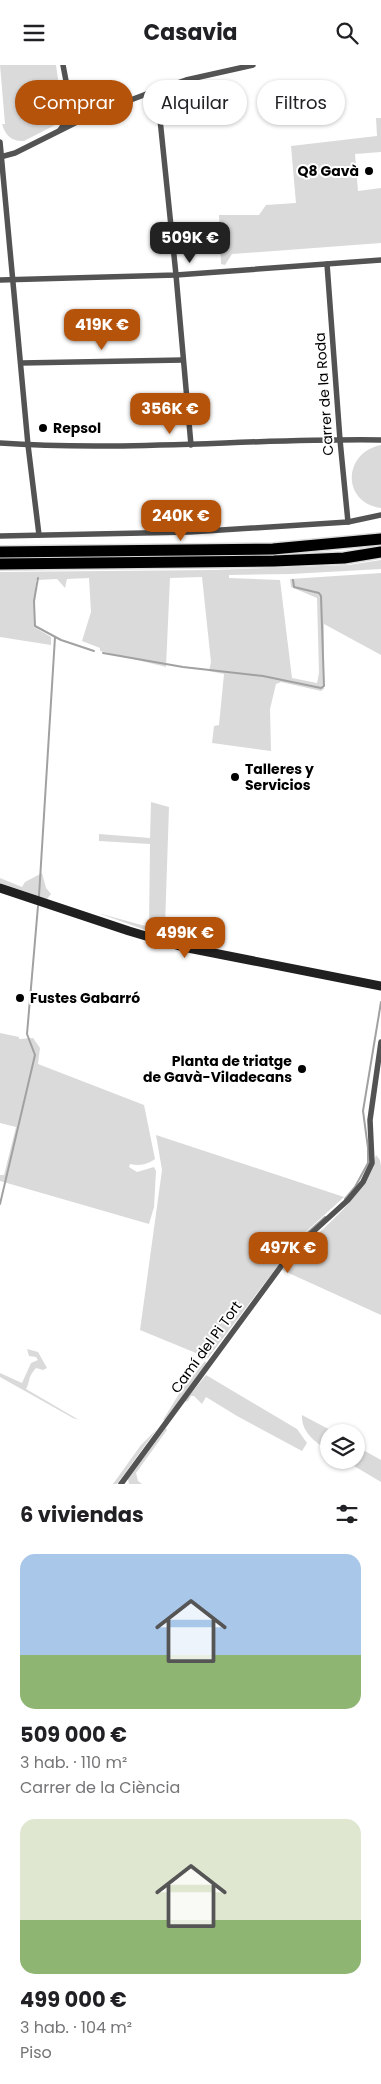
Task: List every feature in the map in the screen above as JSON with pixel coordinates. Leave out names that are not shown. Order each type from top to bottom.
[{"type":"highway","points":[[0,552],[273,549],[381,539]]},
{"type":"highway","points":[[0,564],[274,561],[344,558],[381,552]]},
{"type":"main road","points":[[0,888],[183,947],[381,986]]},
{"type":"street","points":[[63,65],[66,80]]},
{"type":"street","points":[[186,80],[253,65]]},
{"type":"street","points":[[60,130],[63,125]]},
{"type":"street","points":[[1,157],[15,153],[70,125]]},
{"type":"street","points":[[161,125],[191,445]]},
{"type":"street","points":[[0,142],[28,445],[39,535]]},
{"type":"street","points":[[0,280],[176,275],[381,260]]},
{"type":"street","name":"Carrer de la Roda","points":[[327,265],[348,522]]},
{"type":"street","points":[[21,363],[184,360]]},
{"type":"street","points":[[0,443],[28,445],[191,445],[381,439]]},
{"type":"street","points":[[0,536],[190,532],[348,522],[381,515]]},
{"type":"street","name":"Camí del Pi Tort","points":[[121,1484],[293,1250],[348,1200],[363,1182],[372,1163],[370,1120],[381,1042]]},
{"type":"shaded area","points":[[0,65],[56,65],[58,80],[15,80],[15,125],[55,125],[24,141],[10,137],[2,124],[5,124]]},
{"type":"shaded area","points":[[376,118],[381,118],[381,152],[355,154],[358,191],[381,188],[381,243],[232,254],[225,265],[221,264],[219,215],[259,215],[266,205],[296,203],[291,146],[377,136]]},
{"type":"shaded area","points":[[381,445],[381,508],[368,504],[359,497],[354,488],[352,478],[354,467],[359,458],[368,450]]},
{"type":"shaded area","points":[[381,560],[381,569],[229,575],[229,578],[280,580],[292,678],[317,683],[319,673],[317,598],[291,587],[290,579],[381,573],[381,655],[324,624],[324,689],[321,691],[281,682],[276,684],[270,709],[271,751],[212,743],[214,726],[219,725],[224,674],[209,671],[211,662],[202,577],[170,578],[166,667],[100,651],[100,648],[82,641],[91,612],[89,578],[67,579],[65,588],[57,579],[36,580],[34,627],[51,637],[51,645],[0,637],[0,572],[213,570],[349,565]]},
{"type":"shaded area","points":[[151,802],[169,807],[165,926],[202,937],[202,944],[151,932],[98,913],[149,927],[150,844],[99,841],[99,834],[150,838]]},
{"type":"shaded area","points":[[42,873],[46,888],[51,894],[47,899],[0,883],[0,878],[22,887],[25,882]]},
{"type":"shaded area","points":[[0,1033],[19,1037],[19,1039],[33,1038],[40,1048],[38,1064],[144,1105],[155,1159],[143,1165],[130,1164],[129,1167],[137,1172],[154,1167],[156,1171],[154,1207],[149,1224],[0,1181],[0,1175],[4,1175],[16,1127],[0,1123]]},
{"type":"shaded area","points":[[156,1135],[344,1197],[299,1238],[208,1358],[140,1330],[162,1170]]},
{"type":"shaded area","points":[[376,1155],[380,1160],[381,1166],[381,1315],[282,1270],[348,1204],[369,1174]]},
{"type":"shaded area","points":[[27,1349],[38,1352],[47,1368],[43,1370],[36,1368],[31,1374],[26,1389],[79,1420],[0,1377],[0,1373],[22,1383],[31,1363],[38,1360],[36,1357],[29,1356]]},
{"type":"shaded area","points":[[205,1361],[207,1364],[166,1420],[163,1420],[182,1389]]},
{"type":"shaded area","points":[[206,1375],[297,1429],[307,1443],[302,1451],[206,1397],[202,1404],[194,1396],[191,1396],[188,1401],[184,1402]]},
{"type":"shaded area","points":[[302,1415],[320,1425],[320,1444],[306,1431]]},
{"type":"shaded area","points":[[166,1428],[167,1430],[136,1473],[138,1481],[142,1484],[129,1484],[128,1479]]},
{"type":"shaded area","points":[[157,1429],[117,1484],[113,1484],[141,1445]]},
{"type":"shaded area","points":[[365,1451],[381,1460],[381,1482],[359,1469],[365,1469]]},
{"type":"waterway","points":[[38,578],[34,601],[35,626],[61,640],[94,651]]},
{"type":"waterway","points":[[103,653],[183,667],[263,676],[321,688],[324,686],[321,596],[319,593],[294,587],[293,580]]},
{"type":"waterway","points":[[39,896],[55,637]]},
{"type":"waterway","points":[[0,1204],[35,1055],[27,1034],[38,906]]},
{"type":"waterway","points":[[345,1199],[355,1187],[368,1163],[363,1111],[381,1002]]},
{"type":"waterway","points":[[295,1244],[325,1217]]},
{"type":"place","name":"Q8 Gavà","points":[[369,171]]},
{"type":"place","name":"Repsol","points":[[43,428]]},
{"type":"place","name":"Talleres y Servicios","points":[[235,777]]},
{"type":"place","name":"Fustes Gabarró","points":[[20,998]]},
{"type":"place","name":"Planta de triatge de Gavà-Viladecans","points":[[302,1069]]}]
